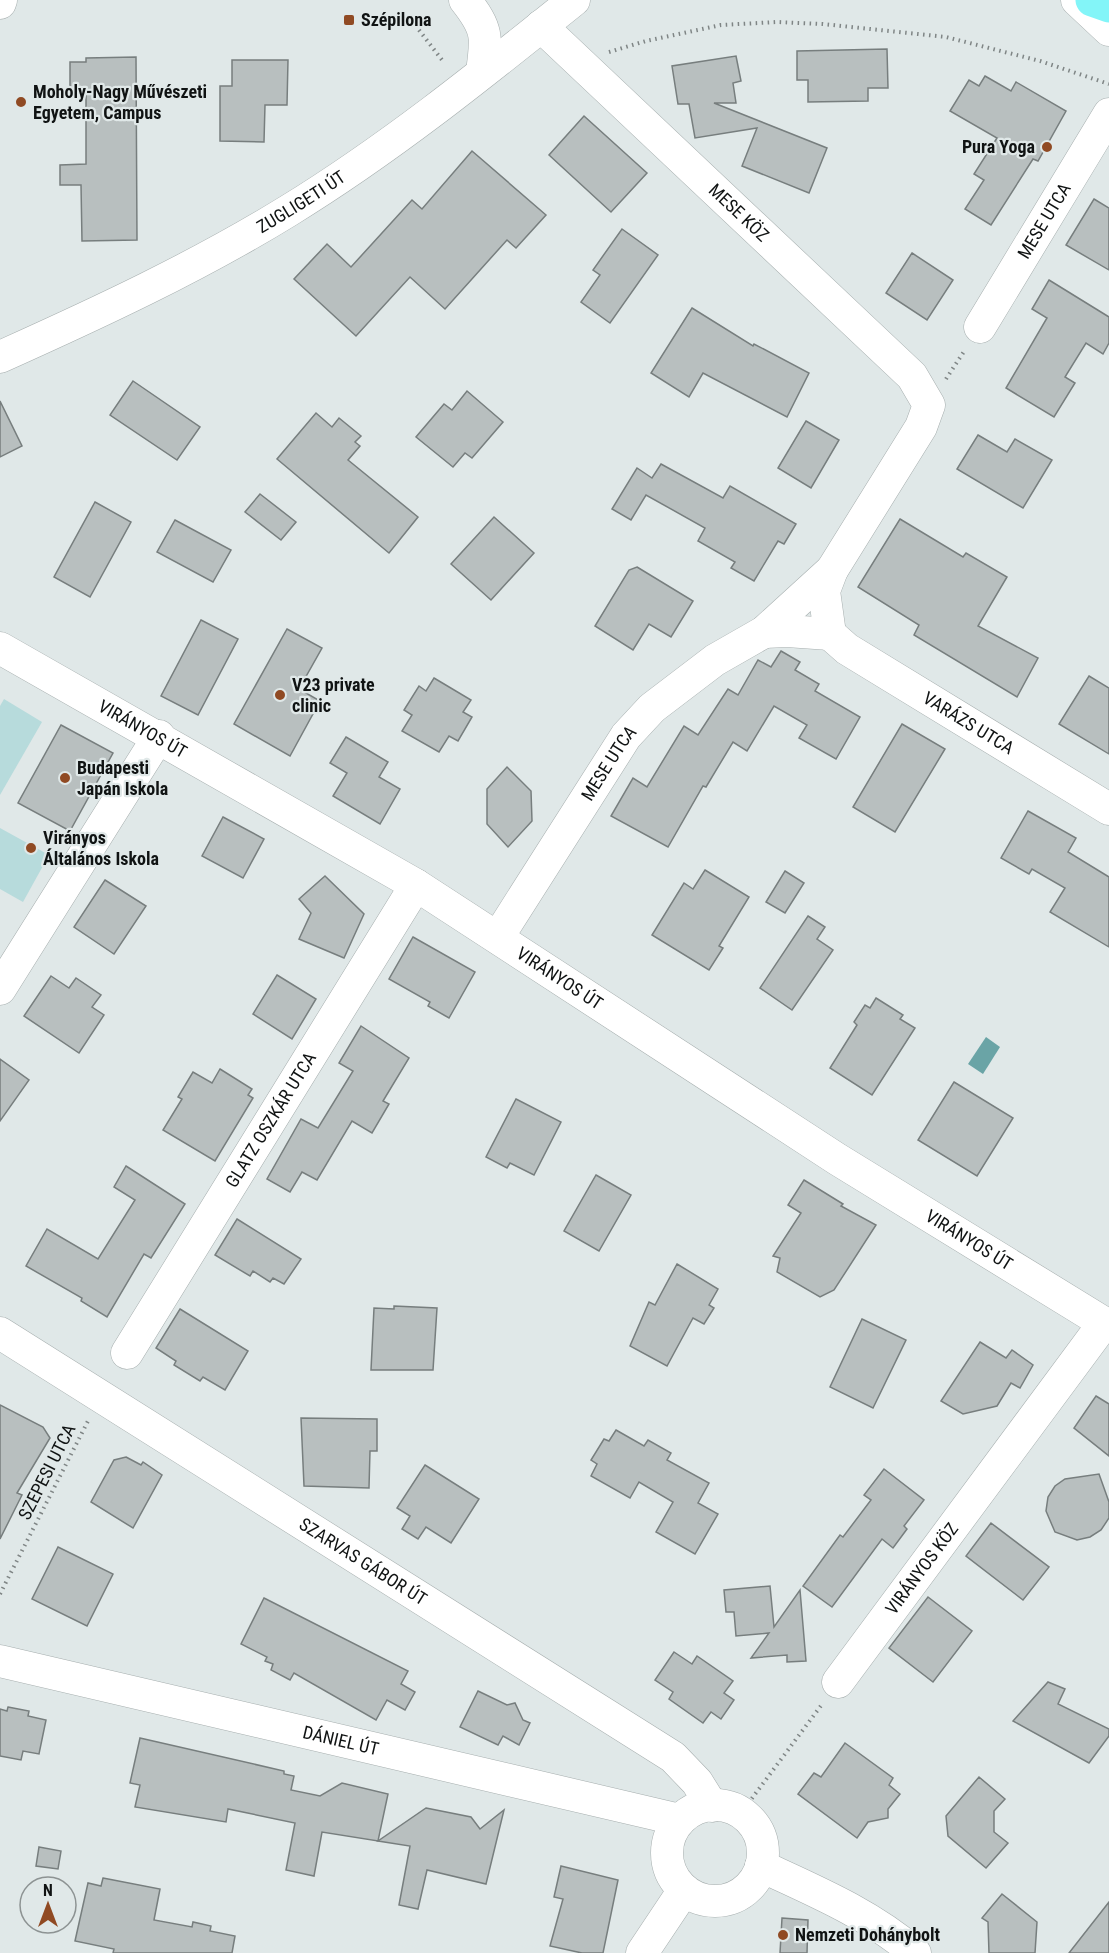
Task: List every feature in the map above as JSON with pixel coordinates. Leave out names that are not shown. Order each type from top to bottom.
[{"type":"main road","points":[[1092,0],[1109,6]]},
{"type":"street","points":[[465,0],[481,19],[487,42],[482,72]]},
{"type":"street","name":"ZUGLIGETI ÚT","points":[[0,357],[73,324],[259,229],[352,170],[574,0]]},
{"type":"street","points":[[1077,0],[1109,30]]},
{"type":"street","name":"MESE KÖZ","points":[[541,26],[580,60],[912,376],[929,405]]},
{"type":"street","name":"MESE UTCA","points":[[980,327],[1109,114]]},
{"type":"street","name":"MESE UTCA","points":[[764,632],[787,630],[830,634],[824,591],[832,570],[921,427],[929,405]]},
{"type":"street","name":"MESE UTCA","points":[[498,936],[626,736],[652,708],[716,660],[764,632],[832,570]]},
{"type":"street","name":"VARÁZS UTCA","points":[[830,634],[847,649],[1109,809]]},
{"type":"street","name":"VIRÁNYOS ÚT","points":[[0,648],[159,736],[416,885],[498,936],[837,1159],[1106,1325]]},
{"type":"street","points":[[0,989],[159,736]]},
{"type":"street","name":"GLATZ OSZKÁR UTCA","points":[[127,1353],[416,885]]},
{"type":"street","name":"VIRÁNYOS KÖZ","points":[[838,1682],[1106,1325]]},
{"type":"street","name":"SZARVAS GÁBOR ÚT","points":[[0,1333],[673,1757],[726,1809]]},
{"type":"street","name":"DÁNIEL ÚT","points":[[0,1661],[680,1820]]},
{"type":"street","points":[[698,1808],[726,1809],[754,1826],[761,1840],[761,1866],[748,1888],[728,1899],[705,1900],[684,1890],[669,1869],[668,1842],[680,1820],[698,1808]]},
{"type":"street","points":[[761,1866],[854,1910],[896,1936],[915,1953]]},
{"type":"street","points":[[642,1953],[684,1890]]},
{"type":"path","points":[[580,60],[646,41],[721,25],[789,23],[946,38],[1040,61],[1109,84]]},
{"type":"path","points":[[419,30],[442,60]]},
{"type":"path","points":[[929,405],[980,327]]},
{"type":"path","name":"SZEPESI UTCA","points":[[0,1594],[101,1395]]},
{"type":"path","points":[[726,1809],[838,1682]]},
{"type":"shaded area","points":[[4,699],[42,722],[0,795],[0,706]]},
{"type":"shaded area","points":[[0,828],[49,855],[23,902],[0,889]]},
{"type":"shaded area","points":[[986,1037],[1000,1047],[983,1074],[968,1064]]},
{"type":"building","points":[[887,49],[888,88],[868,88],[868,101],[808,102],[808,80],[797,80],[797,51]]},
{"type":"building","points":[[736,56],[741,81],[733,83],[736,103],[714,103],[827,148],[809,193],[742,166],[757,128],[695,138],[689,104],[678,104],[672,66]]},
{"type":"building","points":[[136,57],[137,240],[82,241],[81,185],[60,185],[60,165],[86,164],[86,89],[70,89],[70,62],[86,62],[86,58]]},
{"type":"building","points":[[232,60],[288,60],[287,105],[265,105],[264,142],[220,141],[220,86],[232,86]]},
{"type":"building","points":[[985,76],[1011,91],[1016,82],[1066,111],[1038,161],[1033,159],[991,225],[965,209],[984,180],[974,174],[997,138],[950,111],[969,80],[979,86]]},
{"type":"building","points":[[584,116],[647,173],[611,212],[549,155]]},
{"type":"building","points":[[472,151],[546,215],[516,248],[507,240],[445,309],[410,277],[356,336],[294,279],[327,244],[351,267],[412,200],[422,209]]},
{"type":"building","points":[[1094,199],[1109,208],[1109,270],[1066,245]]},
{"type":"building","points":[[622,229],[658,255],[610,323],[581,302],[600,275],[593,270]]},
{"type":"building","points":[[912,253],[953,280],[927,320],[886,293]]},
{"type":"building","points":[[1049,280],[1109,317],[1109,343],[1103,354],[1086,343],[1065,377],[1075,383],[1054,417],[1006,388],[1047,318],[1032,309]]},
{"type":"building","points":[[692,308],[753,346],[754,344],[809,373],[787,417],[703,373],[689,397],[651,373]]},
{"type":"building","points":[[133,381],[200,427],[177,460],[110,415]]},
{"type":"building","points":[[467,391],[503,422],[472,458],[465,453],[453,467],[416,437],[444,404],[452,410]]},
{"type":"building","points":[[0,401],[22,446],[0,457]]},
{"type":"building","points":[[316,413],[332,427],[339,418],[361,436],[355,442],[360,446],[348,460],[418,517],[389,553],[277,459]]},
{"type":"building","points":[[806,421],[839,440],[811,488],[778,468]]},
{"type":"building","points":[[978,435],[1007,452],[1015,439],[1052,460],[1023,508],[957,469]]},
{"type":"building","points":[[661,464],[723,498],[730,486],[796,524],[784,544],[778,541],[754,581],[731,568],[735,562],[698,541],[705,528],[646,495],[631,520],[612,509],[637,468],[652,478]]},
{"type":"building","points":[[260,494],[296,522],[281,540],[245,512]]},
{"type":"building","points":[[95,502],[131,522],[90,597],[54,577]]},
{"type":"building","points":[[494,517],[534,553],[491,600],[451,564]]},
{"type":"building","points":[[900,519],[963,557],[966,553],[1007,577],[978,626],[1038,658],[1017,697],[914,635],[919,625],[858,587]]},
{"type":"building","points":[[175,520],[231,550],[213,582],[157,552]]},
{"type":"building","points":[[637,567],[693,601],[671,637],[649,624],[633,650],[595,626],[629,570]]},
{"type":"building","points":[[201,620],[238,639],[198,715],[161,696]]},
{"type":"building","name":"V23 private clinic","points":[[287,629],[322,648],[299,689],[320,701],[290,756],[234,724]]},
{"type":"building","points":[[781,651],[800,662],[795,670],[819,684],[815,691],[860,717],[836,759],[799,738],[807,725],[774,706],[747,751],[733,742],[706,787],[703,786],[668,847],[611,816],[633,778],[647,787],[684,726],[698,735],[728,689],[738,695],[758,660],[771,667]]},
{"type":"building","points":[[1089,676],[1109,688],[1109,754],[1059,724]]},
{"type":"building","points":[[434,678],[471,700],[463,712],[472,717],[458,741],[449,736],[439,752],[402,731],[412,715],[404,710],[419,686],[426,691]]},
{"type":"building","points":[[902,724],[945,749],[895,832],[853,807]]},
{"type":"building","name":"Budapesti Japán Iskola","points":[[61,725],[113,753],[70,831],[18,803]]},
{"type":"building","points":[[346,737],[388,762],[379,777],[400,789],[380,824],[333,796],[347,773],[330,763]]},
{"type":"building","points":[[507,767],[531,791],[532,821],[508,847],[487,824],[487,789]]},
{"type":"building","points":[[1028,811],[1076,838],[1068,852],[1109,877],[1109,947],[1050,912],[1065,888],[1032,869],[1029,874],[1001,858]]},
{"type":"building","points":[[223,817],[264,839],[243,878],[202,856]]},
{"type":"building","points":[[705,870],[749,897],[719,946],[723,948],[709,970],[652,935],[684,883],[693,889]]},
{"type":"building","points":[[785,871],[804,883],[785,913],[766,902]]},
{"type":"building","points":[[325,876],[364,914],[344,958],[299,939],[311,913],[299,899]]},
{"type":"building","points":[[105,880],[146,906],[114,954],[74,927]]},
{"type":"building","points":[[808,916],[825,927],[817,939],[833,950],[792,1010],[760,988]]},
{"type":"building","points":[[413,937],[475,972],[449,1018],[428,1006],[430,1002],[389,979]]},
{"type":"building","points":[[277,975],[316,999],[292,1039],[253,1014]]},
{"type":"building","points":[[51,976],[69,988],[76,978],[101,995],[92,1007],[104,1015],[79,1053],[24,1016]]},
{"type":"building","points":[[876,998],[903,1015],[900,1019],[915,1028],[872,1095],[830,1068],[857,1025],[854,1022],[865,1005],[870,1008]]},
{"type":"building","points":[[361,1026],[409,1058],[383,1101],[389,1104],[372,1133],[352,1121],[317,1180],[302,1172],[290,1192],[267,1179],[301,1119],[318,1128],[353,1071],[339,1063]]},
{"type":"building","points":[[0,1059],[29,1080],[0,1121]]},
{"type":"building","points":[[220,1069],[252,1089],[248,1095],[253,1098],[215,1161],[163,1130],[182,1099],[178,1097],[193,1072],[212,1083]]},
{"type":"building","points":[[954,1082],[1013,1118],[977,1176],[918,1140]]},
{"type":"building","points":[[516,1099],[561,1122],[534,1175],[510,1163],[507,1168],[486,1157]]},
{"type":"building","points":[[126,1166],[185,1204],[151,1258],[144,1254],[107,1317],[81,1301],[82,1298],[26,1266],[47,1229],[98,1259],[135,1200],[114,1187]]},
{"type":"building","points":[[596,1175],[631,1195],[599,1251],[564,1231]]},
{"type":"building","points":[[804,1180],[843,1204],[841,1206],[876,1225],[834,1290],[820,1297],[777,1272],[780,1258],[773,1256],[801,1213],[788,1205]]},
{"type":"building","points":[[237,1219],[301,1259],[284,1284],[273,1278],[270,1282],[253,1271],[250,1276],[215,1255]]},
{"type":"building","points":[[677,1264],[718,1289],[709,1305],[714,1308],[704,1324],[693,1318],[667,1366],[630,1346],[649,1302],[655,1305]]},
{"type":"building","points":[[394,1306],[437,1308],[433,1370],[371,1370],[374,1308],[394,1309]]},
{"type":"building","points":[[180,1309],[248,1351],[225,1390],[203,1377],[200,1381],[174,1365],[176,1361],[156,1348]]},
{"type":"building","points":[[862,1319],[906,1340],[873,1408],[830,1387]]},
{"type":"building","points":[[980,1342],[1006,1358],[1012,1350],[1033,1365],[1020,1388],[1011,1383],[997,1406],[963,1414],[941,1401]]},
{"type":"building","points":[[1096,1396],[1109,1404],[1109,1456],[1074,1428]]},
{"type":"building","points":[[0,1405],[43,1427],[50,1438],[17,1493],[22,1495],[0,1539]]},
{"type":"building","points":[[301,1418],[377,1419],[377,1451],[370,1451],[369,1488],[304,1486]]},
{"type":"building","points":[[616,1430],[644,1446],[648,1440],[671,1453],[667,1460],[709,1483],[698,1503],[718,1514],[695,1554],[656,1532],[673,1502],[639,1482],[630,1498],[591,1476],[597,1464],[591,1460],[604,1439],[609,1441]]},
{"type":"building","points":[[126,1457],[141,1465],[143,1462],[162,1475],[133,1528],[91,1502],[114,1460]]},
{"type":"building","points":[[425,1465],[479,1499],[451,1543],[426,1527],[418,1539],[402,1529],[410,1516],[397,1508]]},
{"type":"building","points":[[884,1469],[924,1500],[904,1526],[907,1529],[893,1548],[882,1539],[832,1607],[803,1586],[840,1535],[843,1537],[871,1500],[864,1495]]},
{"type":"building","points":[[1099,1474],[1109,1502],[1109,1518],[1101,1530],[1090,1537],[1077,1540],[1055,1532],[1046,1511],[1048,1497],[1055,1486],[1065,1479]]},
{"type":"building","points":[[991,1523],[1049,1567],[1023,1600],[966,1556]]},
{"type":"building","points":[[58,1547],[113,1574],[87,1626],[32,1599]]},
{"type":"building","points":[[770,1586],[774,1627],[800,1590],[806,1661],[787,1662],[787,1655],[751,1658],[769,1633],[736,1636],[734,1612],[726,1612],[724,1590]]},
{"type":"building","points":[[928,1597],[972,1631],[933,1682],[889,1648]]},
{"type":"building","points":[[264,1598],[408,1671],[401,1684],[415,1692],[405,1710],[387,1700],[376,1720],[294,1673],[290,1680],[271,1670],[273,1664],[265,1661],[267,1657],[241,1644]]},
{"type":"building","points":[[674,1652],[692,1664],[697,1656],[733,1681],[724,1693],[734,1700],[721,1719],[711,1712],[703,1723],[669,1699],[673,1692],[655,1680]]},
{"type":"building","points":[[1048,1682],[1065,1689],[1058,1704],[1109,1729],[1109,1736],[1089,1763],[1013,1721]]},
{"type":"building","points":[[478,1691],[507,1705],[515,1703],[523,1720],[530,1723],[519,1745],[503,1736],[498,1745],[460,1727]]},
{"type":"building","points":[[8,1707],[29,1711],[28,1716],[46,1720],[39,1754],[23,1751],[21,1760],[0,1756],[0,1709],[7,1711]]},
{"type":"building","points":[[140,1738],[284,1771],[284,1774],[294,1776],[291,1790],[320,1796],[342,1783],[388,1794],[378,1841],[322,1832],[314,1876],[286,1870],[295,1823],[228,1809],[226,1822],[135,1807],[140,1785],[130,1783]]},
{"type":"building","points":[[845,1743],[893,1778],[889,1785],[900,1794],[888,1809],[888,1818],[868,1822],[857,1838],[798,1794],[814,1773],[821,1777]]},
{"type":"building","points":[[979,1777],[1005,1799],[994,1811],[994,1832],[1008,1843],[986,1868],[948,1836],[946,1816]]},
{"type":"building","points":[[426,1808],[471,1817],[480,1829],[504,1810],[486,1884],[427,1870],[418,1909],[399,1905],[410,1846],[378,1841]]},
{"type":"building","points":[[39,1847],[61,1851],[58,1869],[36,1866]]},
{"type":"building","points":[[561,1866],[618,1880],[603,1953],[582,1953],[550,1946],[563,1899],[554,1897]]},
{"type":"building","points":[[103,1878],[160,1889],[154,1920],[192,1927],[193,1922],[211,1926],[210,1931],[235,1936],[232,1953],[113,1953],[114,1949],[75,1941],[88,1883],[101,1886]]},
{"type":"building","points":[[1002,1894],[1037,1922],[1035,1953],[989,1953],[988,1922],[982,1918]]},
{"type":"building","points":[[1109,1902],[1109,1953],[1069,1953]]},
{"type":"building","points":[[782,1918],[808,1920],[807,1953],[780,1953]]},
{"type":"place","name":"Szépilona","points":[[349,20]]},
{"type":"place","name":"Moholy-Nagy Művészeti Egyetem, Campus","points":[[21,102]]},
{"type":"place","name":"Pura Yoga","points":[[1047,147]]},
{"type":"place","name":"V23 private clinic","points":[[280,695]]},
{"type":"place","name":"Budapesti Japán Iskola","points":[[65,778]]},
{"type":"place","name":"Virányos Általános Iskola","points":[[31,848]]},
{"type":"place","name":"Nemzeti Dohánybolt","points":[[783,1935]]}]
